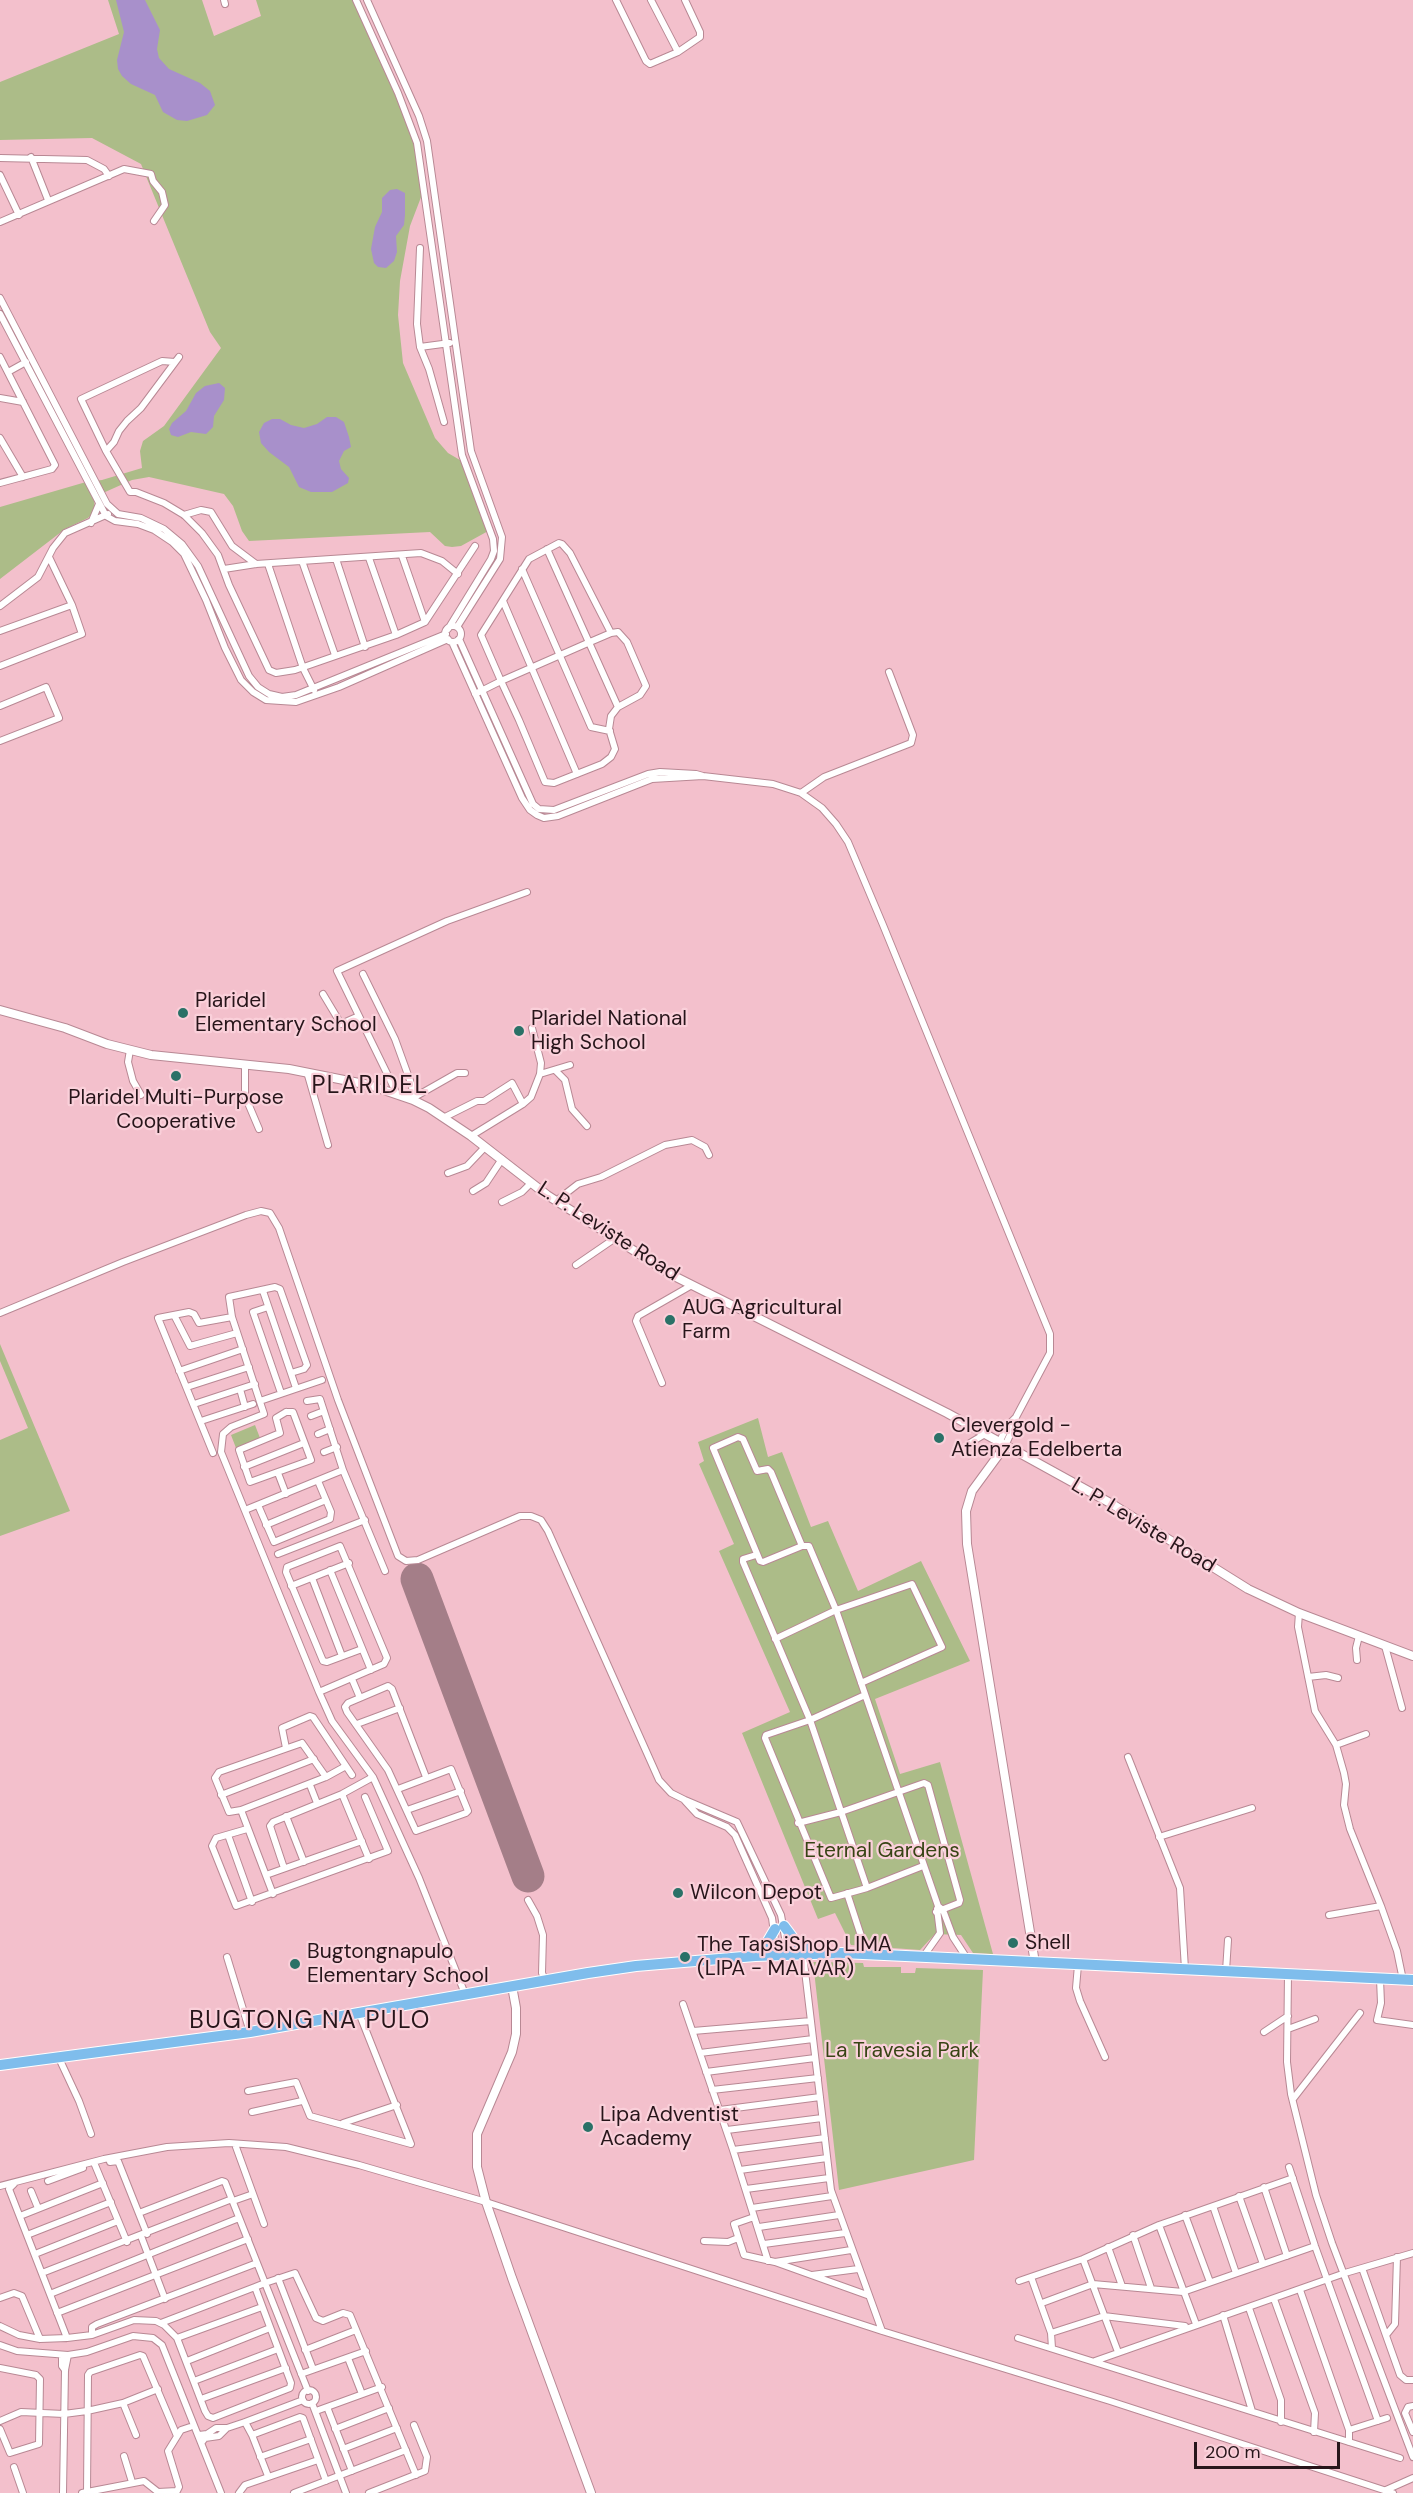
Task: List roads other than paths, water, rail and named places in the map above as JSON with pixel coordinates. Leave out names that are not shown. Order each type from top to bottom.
[{"type":"highway","points":[[755,1956],[779,1927],[796,1942],[817,1953]]},
{"type":"highway","points":[[0,2065],[250,2032],[636,1966],[783,1954],[923,1957],[1408,1980]]},
{"type":"main road","name":"L. P. Leviste Road","points":[[0,1010],[65,1028],[107,1044],[151,1055],[307,1072],[369,1085],[413,1099],[471,1136],[556,1201],[614,1239],[692,1285],[947,1413],[985,1434],[1001,1447],[1112,1504],[1248,1589],[1299,1613],[1413,1656]]},
{"type":"main road","points":[[1001,1447],[972,1491],[966,1511],[967,1544],[1035,1963]]},
{"type":"main road","points":[[512,1986],[516,2008],[516,2034],[512,2052],[477,2134],[477,2167],[486,2202],[591,2493]]},
{"type":"street","points":[[356,0],[409,119],[417,143],[462,455],[491,530],[494,551],[450,637]]},
{"type":"street","points":[[0,314],[107,504],[113,511],[152,523],[174,536],[182,544],[198,566],[249,676],[258,687],[269,694],[282,697],[296,695],[450,637],[500,559],[502,545],[500,529],[471,451],[427,141],[419,116],[367,0]]},
{"type":"street","points":[[616,0],[647,63],[655,63],[678,52],[701,36],[686,0]]},
{"type":"street","points":[[651,0],[678,52]]},
{"type":"street","points":[[31,157],[48,201]]},
{"type":"street","points":[[0,158],[87,160],[104,169],[109,176]]},
{"type":"street","points":[[0,222],[124,169],[151,174],[165,201],[163,209],[154,221]]},
{"type":"street","points":[[0,175],[19,214]]},
{"type":"street","points":[[420,248],[417,324],[420,347],[429,369],[444,422]]},
{"type":"street","points":[[0,298],[28,361],[106,516],[115,521],[138,524],[154,530],[172,542],[184,554],[241,680],[253,692],[266,700],[282,702],[296,702],[317,696],[450,637],[460,630],[457,627]]},
{"type":"street","points":[[420,347],[456,341]]},
{"type":"street","points":[[0,357],[55,463],[52,469],[0,483]]},
{"type":"street","points":[[106,451],[126,421],[141,408],[177,360],[162,361],[81,399],[106,451],[130,492],[136,492],[164,503],[184,515],[202,533],[224,569],[229,585],[269,670],[276,673],[303,668],[396,635],[425,622],[475,546]]},
{"type":"street","points":[[8,372],[28,361]]},
{"type":"street","points":[[0,398],[23,402]]},
{"type":"street","points":[[0,438],[3,448],[23,477]]},
{"type":"street","points":[[91,523],[99,504]]},
{"type":"street","points":[[184,515],[201,510],[211,512],[232,546],[256,564]]},
{"type":"street","points":[[0,606],[38,577],[65,533],[113,511]]},
{"type":"street","points":[[475,694],[501,681],[611,633],[622,635],[646,686],[640,695],[618,707],[609,723],[615,749],[611,758],[602,764],[554,783],[545,782],[501,681],[481,635],[529,559],[562,544],[570,554],[611,633]]},
{"type":"street","points":[[548,549],[618,707]]},
{"type":"street","points":[[224,569],[256,564],[421,553],[442,561],[458,574]]},
{"type":"street","points":[[402,556],[425,622]]},
{"type":"street","points":[[0,666],[82,634],[72,605],[49,557]]},
{"type":"street","points":[[369,558],[396,635]]},
{"type":"street","points":[[336,560],[365,646]]},
{"type":"street","points":[[302,561],[335,655]]},
{"type":"street","points":[[268,564],[303,668],[317,696]]},
{"type":"street","points":[[522,569],[591,727],[610,731]]},
{"type":"street","points":[[502,601],[576,774]]},
{"type":"street","points":[[0,631],[72,605]]},
{"type":"street","points":[[450,637],[482,690],[533,804],[539,809],[554,810],[648,774],[660,772],[696,774],[773,784],[801,793],[822,808],[848,842],[1050,1334],[1050,1353],[1016,1417],[1007,1426],[1001,1447]]},
{"type":"street","points":[[450,637],[522,798],[530,810],[537,815],[551,818],[558,816],[652,779],[703,776]]},
{"type":"street","points":[[801,793],[824,777],[911,743],[913,735],[889,672]]},
{"type":"street","points":[[0,705],[46,687],[59,718],[0,741]]},
{"type":"street","points":[[397,1094],[337,971],[447,921],[527,892]]},
{"type":"street","points":[[363,974],[394,1039],[412,1086],[413,1099],[457,1073],[465,1072]]},
{"type":"street","points":[[323,994],[341,1024],[359,1016]]},
{"type":"street","points":[[471,1136],[531,1097],[540,1074],[541,1063],[532,1028]]},
{"type":"street","points":[[130,1050],[128,1062],[133,1081],[141,1095]]},
{"type":"street","points":[[246,1065],[244,1094],[259,1129]]},
{"type":"street","points":[[540,1074],[570,1065]]},
{"type":"street","points":[[555,1070],[565,1080],[572,1109],[587,1126]]},
{"type":"street","points":[[307,1072],[328,1145]]},
{"type":"street","points":[[445,1118],[477,1101],[484,1101],[512,1083],[523,1104]]},
{"type":"street","points":[[556,1201],[578,1184],[602,1177],[665,1145],[692,1140],[705,1147],[709,1155]]},
{"type":"street","points":[[448,1173],[467,1166],[485,1147]]},
{"type":"street","points":[[473,1191],[486,1183],[502,1159]]},
{"type":"street","points":[[502,1202],[522,1192],[531,1183]]},
{"type":"street","points":[[0,1313],[123,1262],[246,1215],[261,1211],[270,1214],[279,1228],[338,1400],[396,1552],[403,1559],[414,1561],[520,1516],[531,1516],[541,1520],[548,1531],[659,1780],[671,1793],[737,1822],[779,1927],[783,1954]]},
{"type":"street","points":[[576,1265],[614,1239]]},
{"type":"street","points":[[663,1383],[636,1321],[638,1316],[692,1285]]},
{"type":"street","points":[[291,1372],[304,1369],[307,1365],[280,1289],[275,1287],[229,1297],[232,1317],[264,1414],[231,1427],[224,1434],[221,1452],[332,1721],[374,1778],[419,1878],[465,1994]]},
{"type":"street","points":[[263,1291],[296,1388]]},
{"type":"street","points":[[268,1307],[253,1312],[281,1393]]},
{"type":"street","points":[[213,1453],[158,1318],[189,1312],[194,1314],[200,1323],[232,1317]]},
{"type":"street","points":[[174,1315],[190,1346],[237,1333]]},
{"type":"street","points":[[179,1371],[243,1349]]},
{"type":"street","points":[[187,1387],[249,1367]]},
{"type":"street","points":[[260,1401],[322,1380]]},
{"type":"street","points":[[194,1404],[255,1384]]},
{"type":"street","points":[[240,1389],[245,1407]]},
{"type":"street","points":[[306,1401],[318,1397],[343,1471],[385,1571]]},
{"type":"street","points":[[201,1421],[253,1404]]},
{"type":"street","points":[[311,1416],[324,1411]]},
{"type":"street","points":[[292,1412],[304,1443],[311,1460],[252,1483],[238,1450],[280,1433],[276,1418],[292,1412]]},
{"type":"street","points":[[318,1434],[330,1429]]},
{"type":"street","points":[[970,1443],[985,1434]]},
{"type":"street","points":[[802,1546],[771,1472],[768,1469],[757,1470],[744,1439],[738,1437],[713,1448],[760,1561],[764,1562],[802,1546],[809,1546],[836,1610],[939,1909],[968,1960]]},
{"type":"street","points":[[244,1467],[304,1443]]},
{"type":"street","points":[[324,1452],[337,1448]]},
{"type":"street","points":[[244,1510],[343,1471]]},
{"type":"street","points":[[278,1473],[286,1494]]},
{"type":"street","points":[[258,1505],[274,1542],[332,1517],[318,1481]]},
{"type":"street","points":[[266,1525],[326,1500]]},
{"type":"street","points":[[278,1554],[364,1520]]},
{"type":"street","points":[[319,1692],[387,1662],[349,1563],[339,1546],[287,1567],[286,1572],[291,1586],[324,1662],[362,1649]]},
{"type":"street","points":[[756,1555],[743,1558],[742,1562],[810,1720],[867,1888]]},
{"type":"street","points":[[291,1586],[349,1563]]},
{"type":"street","points":[[330,1570],[371,1670]]},
{"type":"street","points":[[312,1578],[342,1656]]},
{"type":"street","points":[[775,1639],[836,1610],[912,1584],[942,1647],[861,1683]]},
{"type":"street","points":[[1299,1613],[1298,1627],[1314,1711],[1336,1745],[1346,1784],[1344,1805],[1348,1822],[1408,1980]]},
{"type":"street","points":[[1357,1660],[1356,1645],[1359,1636]]},
{"type":"street","points":[[1385,1646],[1402,1708]]},
{"type":"street","points":[[1308,1677],[1326,1675],[1338,1678]]},
{"type":"street","points":[[352,1679],[360,1698]]},
{"type":"street","points":[[398,1789],[451,1769],[468,1811],[420,1831],[413,1829],[398,1789],[388,1770],[345,1707],[348,1703],[388,1686],[392,1689],[426,1777]]},
{"type":"street","points":[[865,1695],[765,1737],[798,1823],[831,1898],[867,1888],[923,1866]]},
{"type":"street","points":[[357,1724],[400,1708]]},
{"type":"street","points":[[285,1748],[282,1728],[310,1716],[313,1717],[352,1775]]},
{"type":"street","points":[[1336,1745],[1366,1734]]},
{"type":"street","points":[[326,1777],[302,1743],[219,1772],[215,1778],[230,1812],[310,1785],[326,1777],[346,1766]]},
{"type":"street","points":[[1128,1757],[1180,1887],[1185,1969]]},
{"type":"street","points":[[221,1794],[314,1759]]},
{"type":"street","points":[[284,1868],[270,1826],[286,1816],[342,1794],[374,1778]]},
{"type":"street","points":[[798,1823],[841,1812],[899,1790],[924,1783],[928,1785],[960,1900],[959,1903],[939,1909]]},
{"type":"street","points":[[310,1785],[317,1803]]},
{"type":"street","points":[[407,1810],[461,1791]]},
{"type":"street","points":[[342,1794],[369,1859]]},
{"type":"street","points":[[247,1829],[216,1838],[212,1846],[236,1906],[388,1851],[389,1848],[365,1797]]},
{"type":"street","points":[[685,1800],[697,1814],[727,1827],[735,1835],[772,1918],[779,1927],[783,1954]]},
{"type":"street","points":[[1159,1837],[1252,1808]]},
{"type":"street","points":[[241,1810],[273,1894]]},
{"type":"street","points":[[712,1821],[716,1812]]},
{"type":"street","points":[[286,1816],[304,1862]]},
{"type":"street","points":[[228,1835],[252,1902]]},
{"type":"street","points":[[267,1875],[362,1841]]},
{"type":"street","points":[[847,1893],[864,1945]]},
{"type":"street","points":[[528,1900],[537,1916],[543,1935],[542,1973],[545,1980]]},
{"type":"street","points":[[1329,1915],[1381,1905]]},
{"type":"street","points":[[923,1957],[941,1930],[939,1909]]},
{"type":"street","points":[[937,1938],[953,1937]]},
{"type":"street","points":[[1226,1971],[1228,1940]]},
{"type":"street","points":[[803,1954],[832,2196],[882,2331]]},
{"type":"street","points":[[227,1957],[250,2032]]},
{"type":"street","points":[[1078,1965],[1076,1988],[1078,1995],[1105,2057]]},
{"type":"street","points":[[1288,1974],[1287,2062],[1293,2099],[1316,2195],[1413,2457]]},
{"type":"street","points":[[1380,1978],[1381,2003],[1377,2019],[1413,2025]]},
{"type":"street","points":[[683,2004],[771,2262]]},
{"type":"street","points":[[248,2091],[296,2082],[310,2116],[411,2144],[359,2013]]},
{"type":"street","points":[[1293,2099],[1360,2013]]},
{"type":"street","points":[[1264,2032],[1288,2016]]},
{"type":"street","points":[[1288,2029],[1315,2019]]},
{"type":"street","points":[[693,2031],[811,2021]]},
{"type":"street","points":[[700,2053],[813,2039]]},
{"type":"street","points":[[58,2056],[80,2101],[91,2134]]},
{"type":"street","points":[[706,2072],[815,2058]]},
{"type":"street","points":[[712,2090],[818,2078]]},
{"type":"street","points":[[720,2110],[820,2097]]},
{"type":"street","points":[[252,2112],[302,2101]]},
{"type":"street","points":[[342,2124],[397,2105]]},
{"type":"street","points":[[727,2130],[822,2118]]},
{"type":"street","points":[[733,2150],[825,2138]]},
{"type":"street","points":[[0,2186],[111,2158],[167,2147],[229,2143],[286,2147],[359,2165],[486,2202],[882,2331],[1110,2401],[1393,2493]]},
{"type":"street","points":[[236,2147],[264,2224]]},
{"type":"street","points":[[740,2170],[827,2158]]},
{"type":"street","points":[[51,2188],[47,2179],[118,2161],[139,2213],[148,2255],[165,2299]]},
{"type":"street","points":[[95,2165],[127,2241]]},
{"type":"street","points":[[1289,2167],[1326,2280],[1377,2421]]},
{"type":"street","points":[[746,2189],[829,2178]]},
{"type":"street","points":[[1019,2282],[1083,2259],[1132,2235],[1293,2178]]},
{"type":"street","points":[[139,2213],[222,2181],[225,2182],[308,2391],[315,2394],[316,2398],[312,2403],[306,2404],[303,2394],[308,2391]]},
{"type":"street","points":[[22,2182],[12,2184],[9,2189],[67,2338]]},
{"type":"street","points":[[20,2216],[103,2183]]},
{"type":"street","points":[[1264,2187],[1287,2256]]},
{"type":"street","points":[[31,2191],[38,2208]]},
{"type":"street","points":[[42,2273],[253,2194]]},
{"type":"street","points":[[752,2208],[832,2196]]},
{"type":"street","points":[[1239,2196],[1263,2264]]},
{"type":"street","points":[[27,2235],[111,2202]]},
{"type":"street","points":[[1213,2206],[1236,2273]]},
{"type":"street","points":[[759,2227],[839,2215]]},
{"type":"street","points":[[1185,2215],[1210,2283]]},
{"type":"street","points":[[754,2217],[734,2224],[744,2255],[812,2275],[867,2295]]},
{"type":"street","points":[[50,2294],[239,2218]]},
{"type":"street","points":[[35,2254],[118,2221]]},
{"type":"street","points":[[1159,2225],[1196,2324]]},
{"type":"street","points":[[764,2244],[845,2233]]},
{"type":"street","points":[[1132,2235],[1151,2288]]},
{"type":"street","points":[[704,2241],[728,2242],[738,2238]]},
{"type":"street","points":[[57,2313],[248,2239]]},
{"type":"street","points":[[1042,2303],[1093,2284],[1183,2292],[1315,2246]]},
{"type":"street","points":[[1108,2247],[1122,2286]]},
{"type":"street","points":[[771,2262],[851,2250]]},
{"type":"street","points":[[1094,2361],[1188,2326],[1250,2308],[1345,2273],[1413,2253]]},
{"type":"street","points":[[1387,2334],[1395,2324],[1397,2257]]},
{"type":"street","points":[[1083,2259],[1118,2352]]},
{"type":"street","points":[[92,2335],[92,2327],[97,2324],[257,2263]]},
{"type":"street","points":[[1362,2268],[1400,2375],[1406,2380],[1413,2380]]},
{"type":"street","points":[[812,2275],[858,2269]]},
{"type":"street","points":[[160,2323],[295,2273],[316,2318],[323,2320],[347,2314],[382,2387],[416,2475]]},
{"type":"street","points":[[1030,2277],[1042,2303],[1051,2333],[1052,2348]]},
{"type":"street","points":[[278,2278],[313,2369]]},
{"type":"street","points":[[0,2326],[19,2335],[40,2339],[92,2335],[134,2320],[142,2319],[160,2323],[177,2338],[208,2415],[217,2417],[286,2391],[291,2383],[255,2287]]},
{"type":"street","points":[[1300,2290],[1349,2430],[1349,2442]]},
{"type":"street","points":[[0,2298],[14,2292],[22,2296],[40,2339]]},
{"type":"street","points":[[1274,2299],[1315,2413],[1314,2432]]},
{"type":"street","points":[[177,2338],[262,2307]]},
{"type":"street","points":[[1250,2308],[1281,2400],[1281,2422]]},
{"type":"street","points":[[130,2312],[134,2320]]},
{"type":"street","points":[[1223,2315],[1252,2411]]},
{"type":"street","points":[[1051,2333],[1104,2316],[1188,2326]]},
{"type":"street","points":[[188,2361],[270,2328]]},
{"type":"street","points":[[305,2350],[356,2330]]},
{"type":"street","points":[[0,2345],[17,2351],[65,2355],[87,2352],[133,2336],[153,2338],[162,2346],[221,2493]]},
{"type":"street","points":[[1018,2338],[1400,2458]]},
{"type":"street","points":[[194,2381],[278,2349]]},
{"type":"street","points":[[301,2374],[366,2351]]},
{"type":"street","points":[[63,2493],[65,2355]]},
{"type":"street","points":[[177,2436],[146,2359],[140,2355],[89,2373],[84,2493],[144,2481],[162,2493],[179,2489],[168,2454],[181,2430],[190,2427]]},
{"type":"street","points":[[348,2358],[362,2394]]},
{"type":"street","points":[[0,2368],[38,2376],[40,2413],[38,2445],[10,2453],[0,2429]]},
{"type":"street","points":[[201,2399],[286,2368]]},
{"type":"street","points":[[316,2411],[382,2387]]},
{"type":"street","points":[[0,2421],[21,2412],[64,2414],[87,2411],[123,2403],[158,2389]]},
{"type":"street","points":[[200,2438],[219,2436],[227,2428],[303,2400]]},
{"type":"street","points":[[123,2403],[136,2435]]},
{"type":"street","points":[[312,2403],[346,2493]]},
{"type":"street","points":[[1413,2406],[1405,2410],[1413,2432]]},
{"type":"street","points":[[327,2407],[352,2471]]},
{"type":"street","points":[[335,2429],[389,2408]]},
{"type":"street","points":[[252,2435],[300,2417],[303,2418],[326,2481]]},
{"type":"street","points":[[1349,2430],[1387,2418]]},
{"type":"street","points":[[245,2422],[268,2476]]},
{"type":"street","points":[[369,2493],[425,2471],[427,2465],[424,2449],[414,2425]]},
{"type":"street","points":[[344,2449],[397,2428]]},
{"type":"street","points":[[260,2457],[310,2439]]},
{"type":"street","points":[[294,2493],[406,2450]]},
{"type":"street","points":[[124,2456],[132,2482]]},
{"type":"street","points":[[239,2493],[245,2485],[318,2460]]},
{"type":"street","points":[[14,2466],[23,2493]]},
{"type":"street","points":[[1385,2491],[1413,2478]]},
{"type":"place","name":"Plaridel Elementary School","points":[[183,1013]]},
{"type":"place","name":"Plaridel National High School","points":[[519,1031]]},
{"type":"place","name":"Plaridel Multi-Purpose Cooperative","points":[[176,1076]]},
{"type":"place","name":"AUG Agricultural Farm","points":[[670,1320]]},
{"type":"place","name":"Clevergold - Atienza Edelberta","points":[[939,1438]]},
{"type":"place","name":"Wilcon Depot","points":[[678,1893]]},
{"type":"place","name":"Shell","points":[[1013,1943]]},
{"type":"place","name":"The TapsiShop LIMA (LIPA - MALVAR)","points":[[685,1957]]},
{"type":"place","name":"Bugtongnapulo Elementary School","points":[[295,1964]]},
{"type":"place","name":"Lipa Adventist Academy","points":[[588,2127]]},
{"type":"district","name":"PLARIDEL","points":[[370,1087]]},
{"type":"district","name":"BUGTONG NA PULO","points":[[310,2022]]},
{"type":"park label","name":"Eternal Gardens","points":[[882,1851]]},
{"type":"park label","name":"La Travesia Park","points":[[902,2051]]}]
